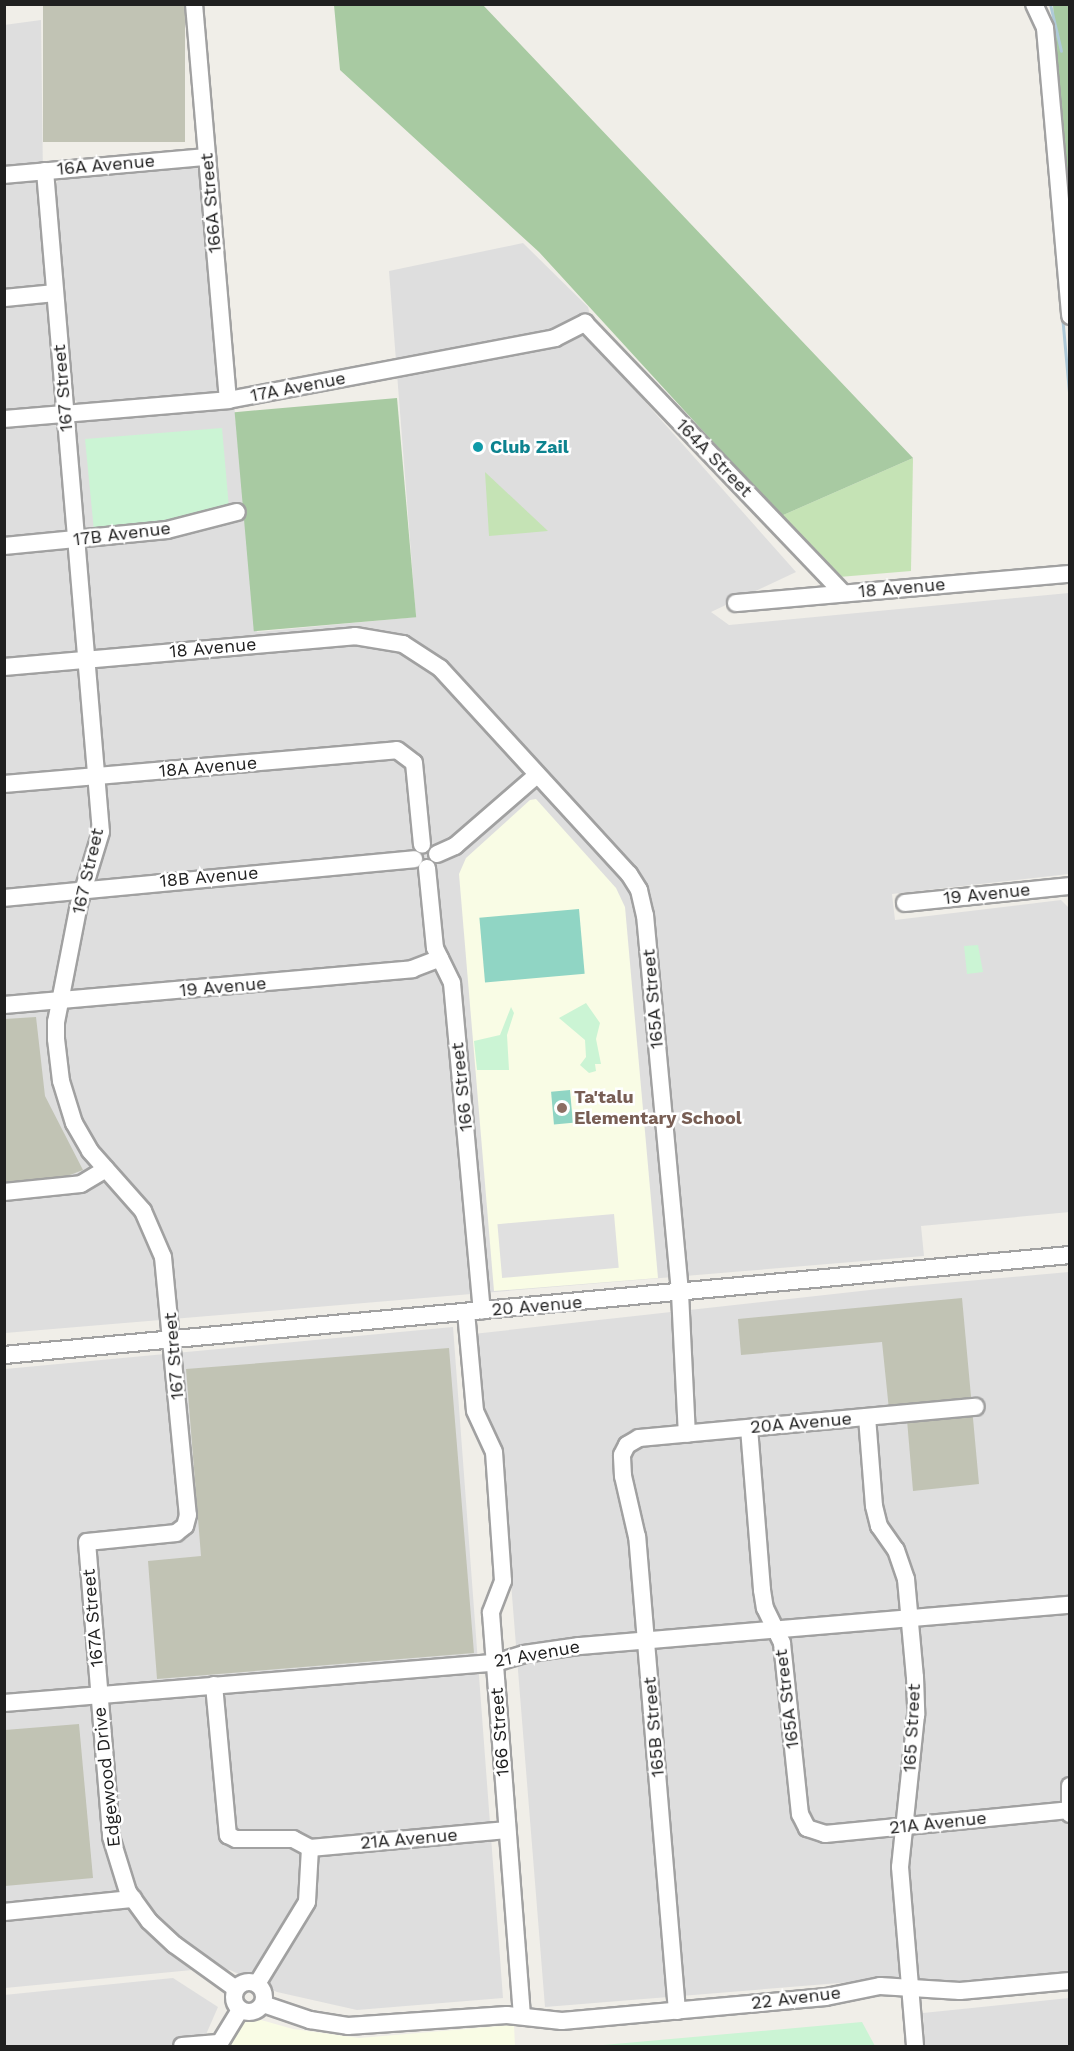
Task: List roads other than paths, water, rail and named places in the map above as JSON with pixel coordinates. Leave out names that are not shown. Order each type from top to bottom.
[{"type":"street","name":"166A Street","points":[[194,4],[228,400]]},
{"type":"street","points":[[1034,4],[1045,28],[1070,316]]},
{"type":"street","name":"16A Avenue","points":[[4,175],[207,157]]},
{"type":"street","name":"167 Street","points":[[45,171],[101,832],[84,890],[60,1002],[56,1039],[65,1101],[82,1140],[133,1196],[157,1238],[174,1339],[188,1515],[185,1526],[176,1533],[87,1542]]},
{"type":"street","points":[[4,298],[55,293]]},
{"type":"street","name":"17A Avenue","points":[[4,419],[228,400],[555,338],[585,323]]},
{"type":"street","name":"164A Street","points":[[585,323],[843,593]]},
{"type":"street","name":"17B Avenue","points":[[4,546],[167,530],[237,512]]},
{"type":"street","name":"18 Avenue","points":[[736,603],[1070,574]]},
{"type":"street","name":"18 Avenue","points":[[4,667],[355,636],[387,639],[419,651]]},
{"type":"street","name":"165A Street","points":[[419,651],[440,668],[629,874],[642,897],[680,1293],[687,1434]]},
{"type":"street","name":"18A Avenue","points":[[4,784],[397,750],[410,757]]},
{"type":"street","name":"166 Street","points":[[410,757],[415,767],[435,948],[452,983],[474,1311],[475,1411],[494,1452],[503,1581],[491,1613],[522,2015]]},
{"type":"street","name":"18B Avenue","points":[[4,898],[425,857],[455,846],[537,775]]},
{"type":"street","name":"19 Avenue","points":[[905,903],[1070,885]]},
{"type":"street","name":"19 Avenue","points":[[4,1005],[60,1002],[412,969],[440,958]]},
{"type":"street","points":[[4,1192],[81,1184],[106,1169]]},
{"type":"street","name":"20 Avenue","points":[[4,1354],[1070,1255]]},
{"type":"street","name":"20A Avenue","points":[[627,1445],[639,1438],[976,1407]]},
{"type":"street","name":"165 Street","points":[[867,1417],[874,1506],[879,1526],[896,1550],[906,1579],[910,1617],[916,1696],[900,1867],[915,2046]]},
{"type":"street","name":"165A Street","points":[[749,1428],[762,1590],[787,1673],[800,1814],[807,1828]]},
{"type":"street","name":"165B Street","points":[[627,1445],[622,1455],[623,1476],[638,1538],[677,2011]]},
{"type":"street","name":"167A Street","points":[[87,1542],[98,1694]]},
{"type":"street","name":"21 Avenue","points":[[4,1703],[495,1663],[524,1654],[775,1628],[1070,1605]]},
{"type":"street","points":[[214,1685],[228,1835],[236,1839],[293,1839],[310,1848],[307,1902],[257,1984]]},
{"type":"street","name":"Edgewood Drive","points":[[98,1694],[111,1837],[133,1899],[175,1945],[236,1989]]},
{"type":"street","points":[[1069,1812],[1070,1786]]},
{"type":"street","name":"21A Avenue","points":[[807,1828],[825,1834],[1069,1812]]},
{"type":"street","name":"21A Avenue","points":[[310,1848],[507,1830]]},
{"type":"street","points":[[4,1912],[133,1899]]},
{"type":"street","points":[[248,1982],[257,1984],[264,1995],[263,2004],[256,2011],[240,2010],[234,1998],[236,1989],[248,1982]]},
{"type":"street","name":"22 Avenue","points":[[522,2015],[562,2021],[677,2011],[910,1985],[960,1991],[1070,1982]]},
{"type":"street","points":[[263,2004],[310,2020],[348,2026],[522,2015]]},
{"type":"street","points":[[182,2046],[218,2045],[240,2010]]},
{"type":"waterway","points":[[1050,4],[1061,51]]},
{"type":"waterway","points":[[1062,315],[1070,403]]},
{"type":"place","name":"Club Zail","points":[[478,447]]},
{"type":"place","name":"Ta'talu Elementary School","points":[[562,1108]]}]
